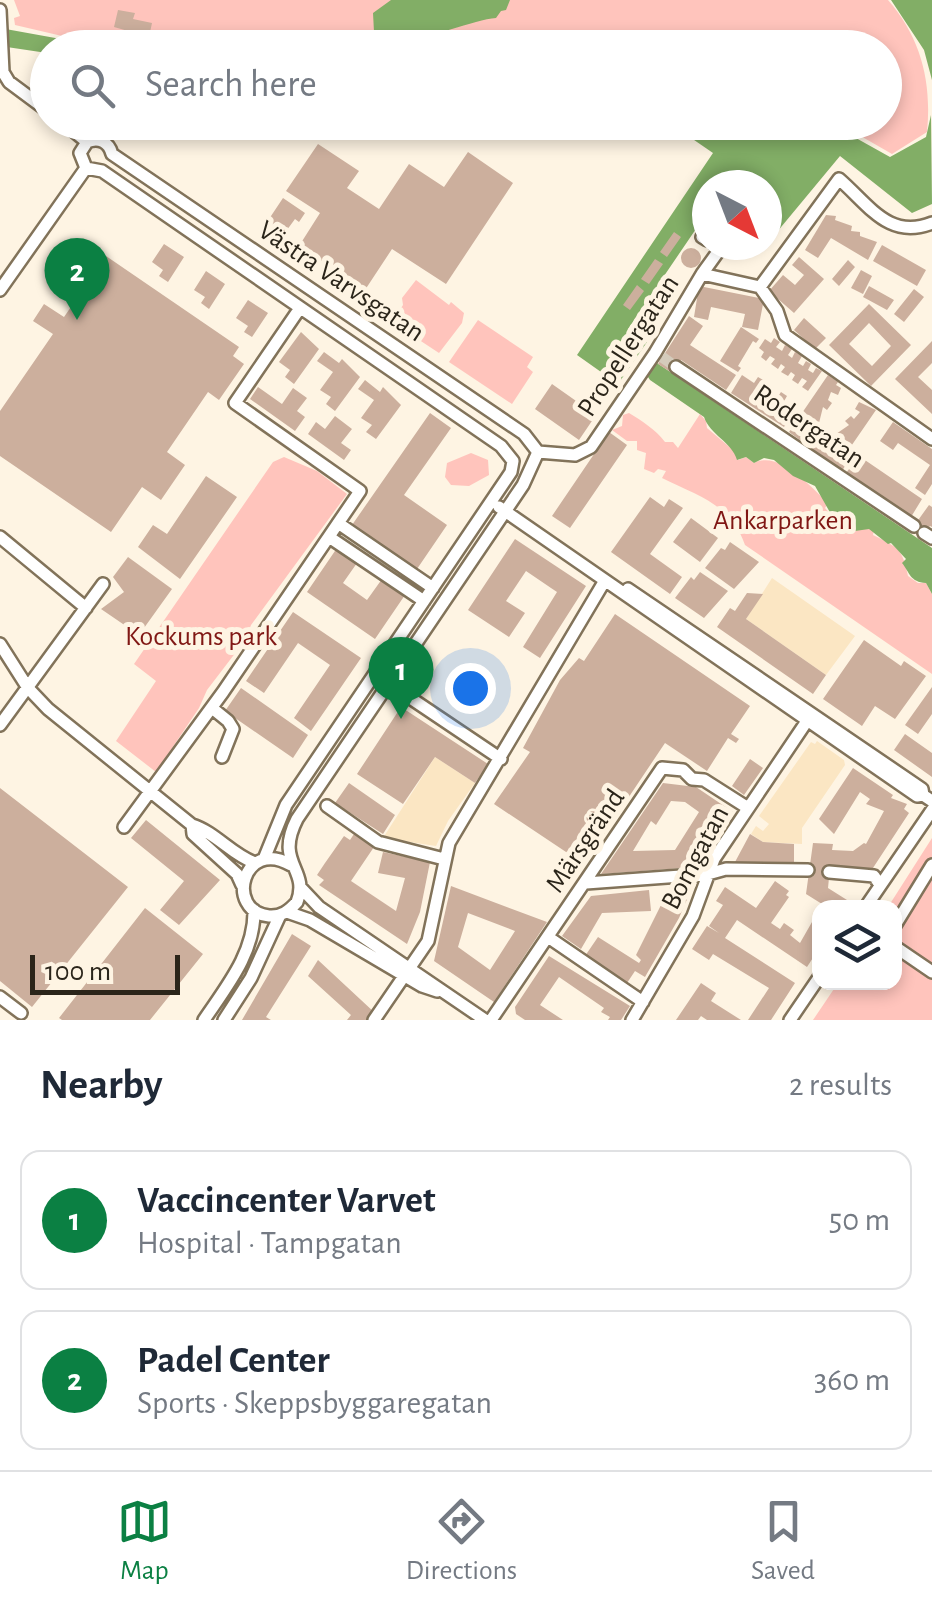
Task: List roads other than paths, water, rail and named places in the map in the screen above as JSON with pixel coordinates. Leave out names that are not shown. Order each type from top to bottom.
[{"type":"street","points":[[1,16],[3,72],[30,97]]},
{"type":"street","points":[[86,140],[103,141],[112,154],[110,164],[102,171],[86,168]]},
{"type":"street","points":[[86,168],[80,153],[88,142]]},
{"type":"street","name":"Västra Varvsgatan","points":[[112,154],[504,419],[524,434],[538,452]]},
{"type":"street","points":[[0,290],[86,168]]},
{"type":"street","name":"Västra Varvsgatan","points":[[102,171],[506,450],[514,461],[512,472],[491,502]]},
{"type":"street","points":[[760,286],[839,179],[894,227],[913,230],[932,223]]},
{"type":"street","name":"Propellergatan","points":[[538,452],[588,452],[658,355],[712,260]]},
{"type":"street","points":[[702,274],[760,286],[778,311],[784,335],[932,439]]},
{"type":"street","points":[[124,828],[212,708],[360,491],[235,403],[300,308]]},
{"type":"street","name":"Rodergatan","points":[[676,367],[924,532]]},
{"type":"street","points":[[224,1020],[283,914],[297,902],[301,888],[288,848],[298,819],[533,469],[538,452]]},
{"type":"street","points":[[243,886],[246,874],[260,861],[286,806],[491,502],[917,796],[927,798]]},
{"type":"street","points":[[520,521],[526,520],[922,789],[927,798]]},
{"type":"street","points":[[338,523],[433,588]]},
{"type":"street","points":[[0,537],[86,608]]},
{"type":"street","points":[[329,537],[424,601]]},
{"type":"street","points":[[374,1020],[428,941],[450,842],[604,582]]},
{"type":"street","points":[[0,725],[103,584]]},
{"type":"street","points":[[0,644],[28,688],[48,709],[192,825],[234,854],[260,861],[283,860],[291,865]]},
{"type":"street","points":[[388,682],[500,759]]},
{"type":"street","points":[[212,708],[232,729],[222,757]]},
{"type":"street","name":"Bomgatan","points":[[632,1020],[692,916],[708,874],[807,721]]},
{"type":"street","name":"Märsgränd","points":[[488,1020],[662,768],[683,770],[692,779],[704,780],[748,808]]},
{"type":"street","points":[[328,806],[378,842],[444,859]]},
{"type":"street","points":[[870,900],[932,814]]},
{"type":"street","points":[[879,900],[932,814]]},
{"type":"street","points":[[192,825],[193,834],[238,874],[246,900],[254,910],[266,916],[283,914],[310,920],[488,1020]]},
{"type":"street","points":[[902,914],[932,866]]},
{"type":"street","points":[[586,883],[708,874],[726,869],[808,870]]},
{"type":"street","points":[[830,872],[874,876],[880,884]]},
{"type":"street","points":[[301,888],[407,972]]},
{"type":"street","points":[[204,1020],[242,959],[252,934],[254,910]]},
{"type":"street","points":[[548,936],[643,1002]]},
{"type":"street","points":[[902,951],[932,972]]},
{"type":"street","points":[[790,1020],[812,988]]},
{"type":"street","points":[[800,1020],[819,990]]},
{"type":"street","points":[[0,996],[21,1013]]},
{"type":"tunnel","points":[[662,357],[676,367]]},
{"type":"place","name":"Padel Center","points":[[77,320]]},
{"type":"place","name":"Vaccincenter Varvet","points":[[401,719]]},
{"type":"park label","name":"Ankarparken","points":[[783,519]]},
{"type":"park label","name":"Kockums park","points":[[201,635]]}]
